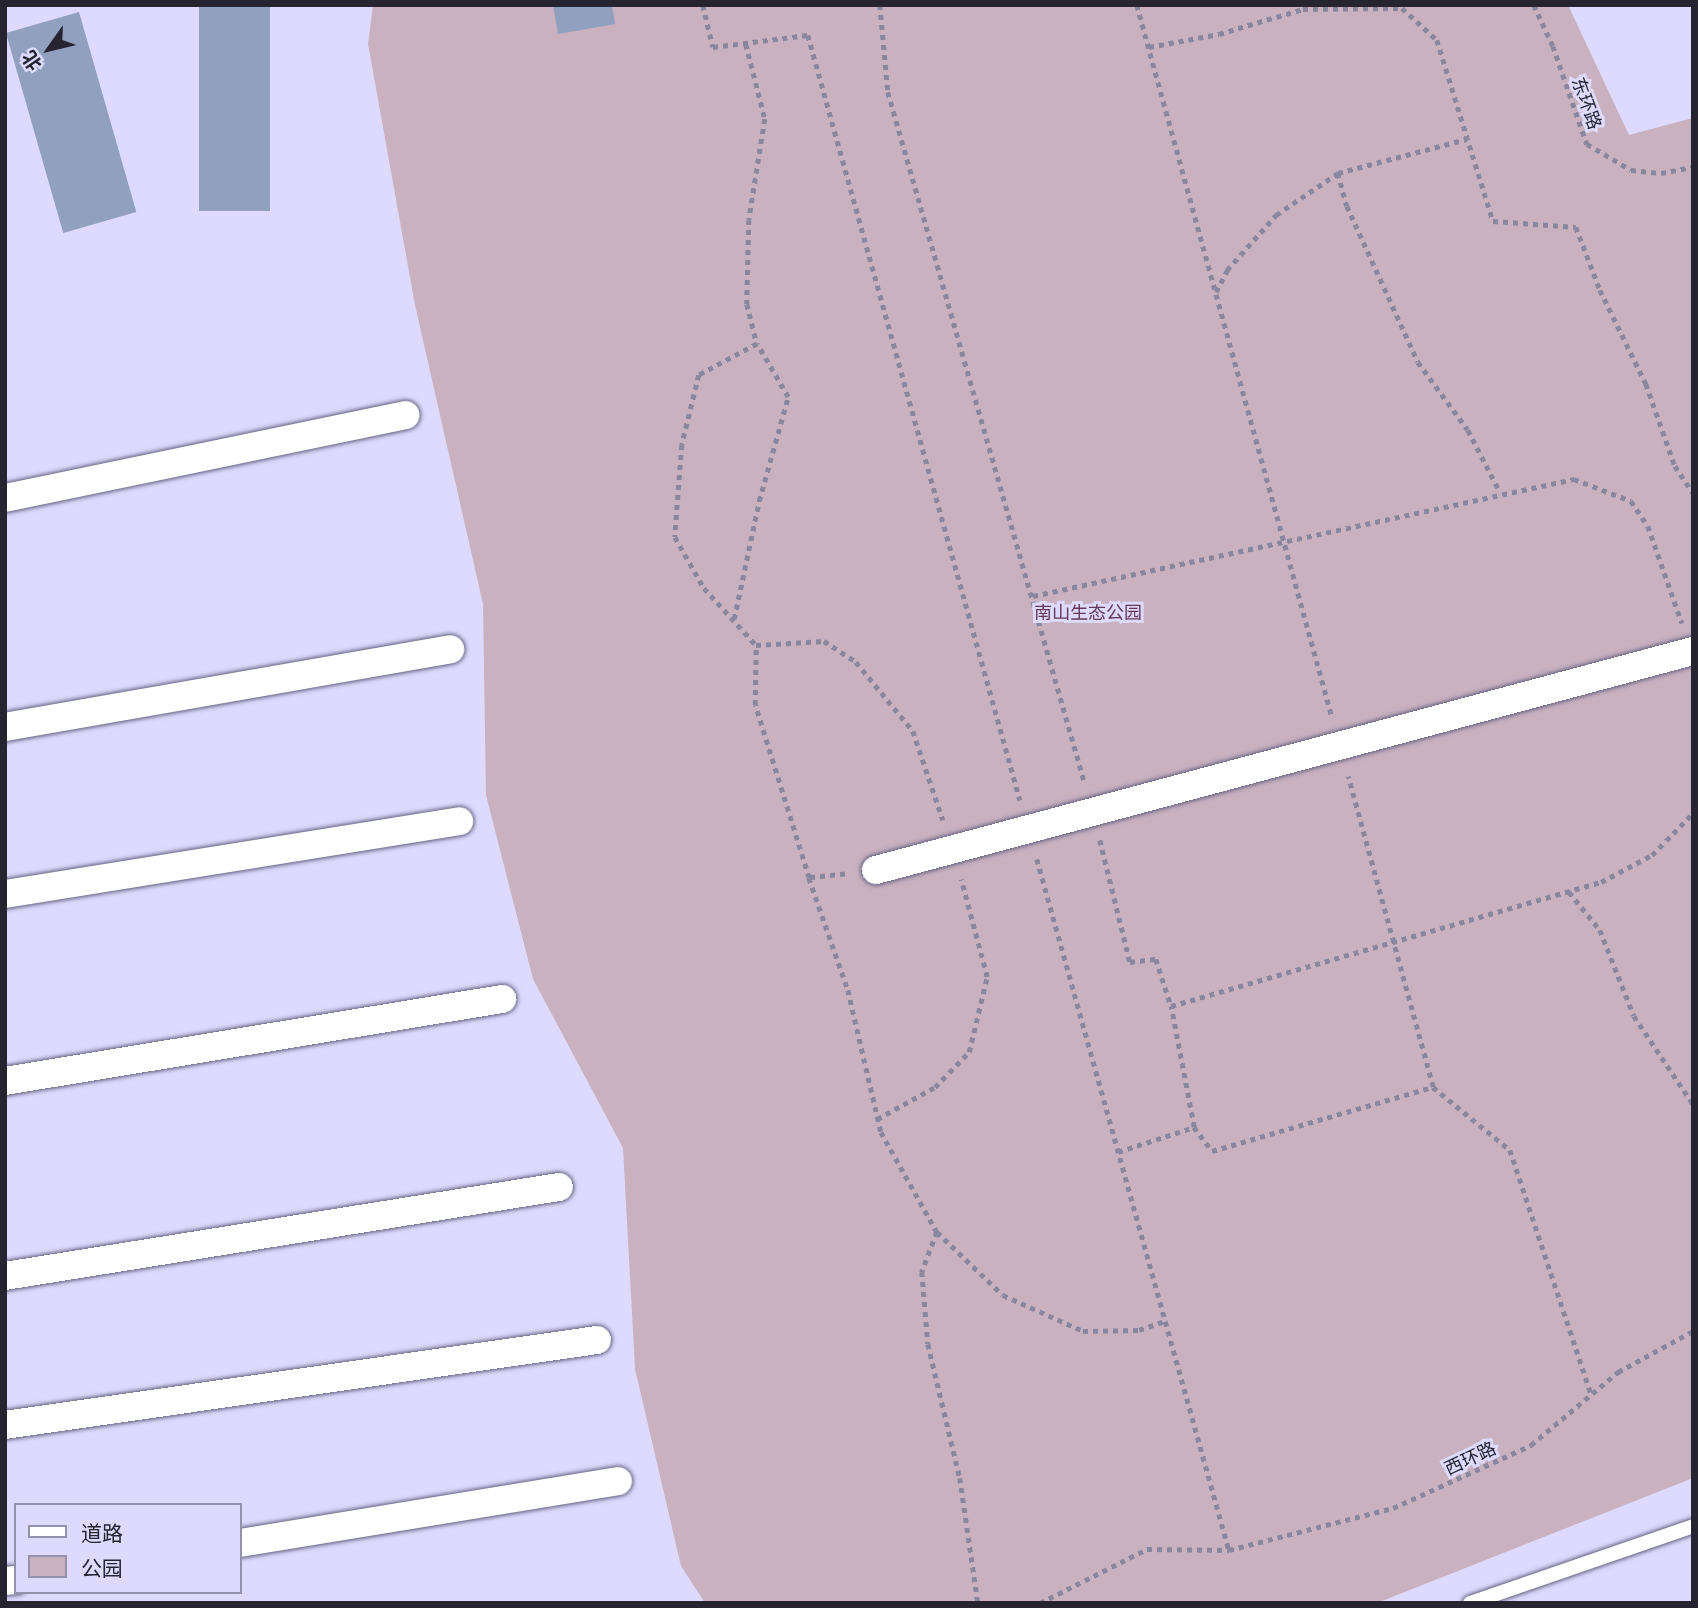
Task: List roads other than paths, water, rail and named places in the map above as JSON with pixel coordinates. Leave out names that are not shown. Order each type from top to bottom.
[{"type":"street","points":[[5,498],[406,415]]},
{"type":"street","points":[[5,727],[450,649]]},
{"type":"street","points":[[876,870],[1692,652]]},
{"type":"street","points":[[5,894],[458,821]]},
{"type":"street","points":[[5,1081],[502,999]]},
{"type":"street","points":[[5,1276],[559,1187]]},
{"type":"street","points":[[5,1425],[597,1340]]},
{"type":"street","points":[[242,1543],[618,1481]]},
{"type":"lane","points":[[1470,1603],[1693,1526]]},
{"type":"park label","name":"南山生态公园","points":[[1088,612]]}]
